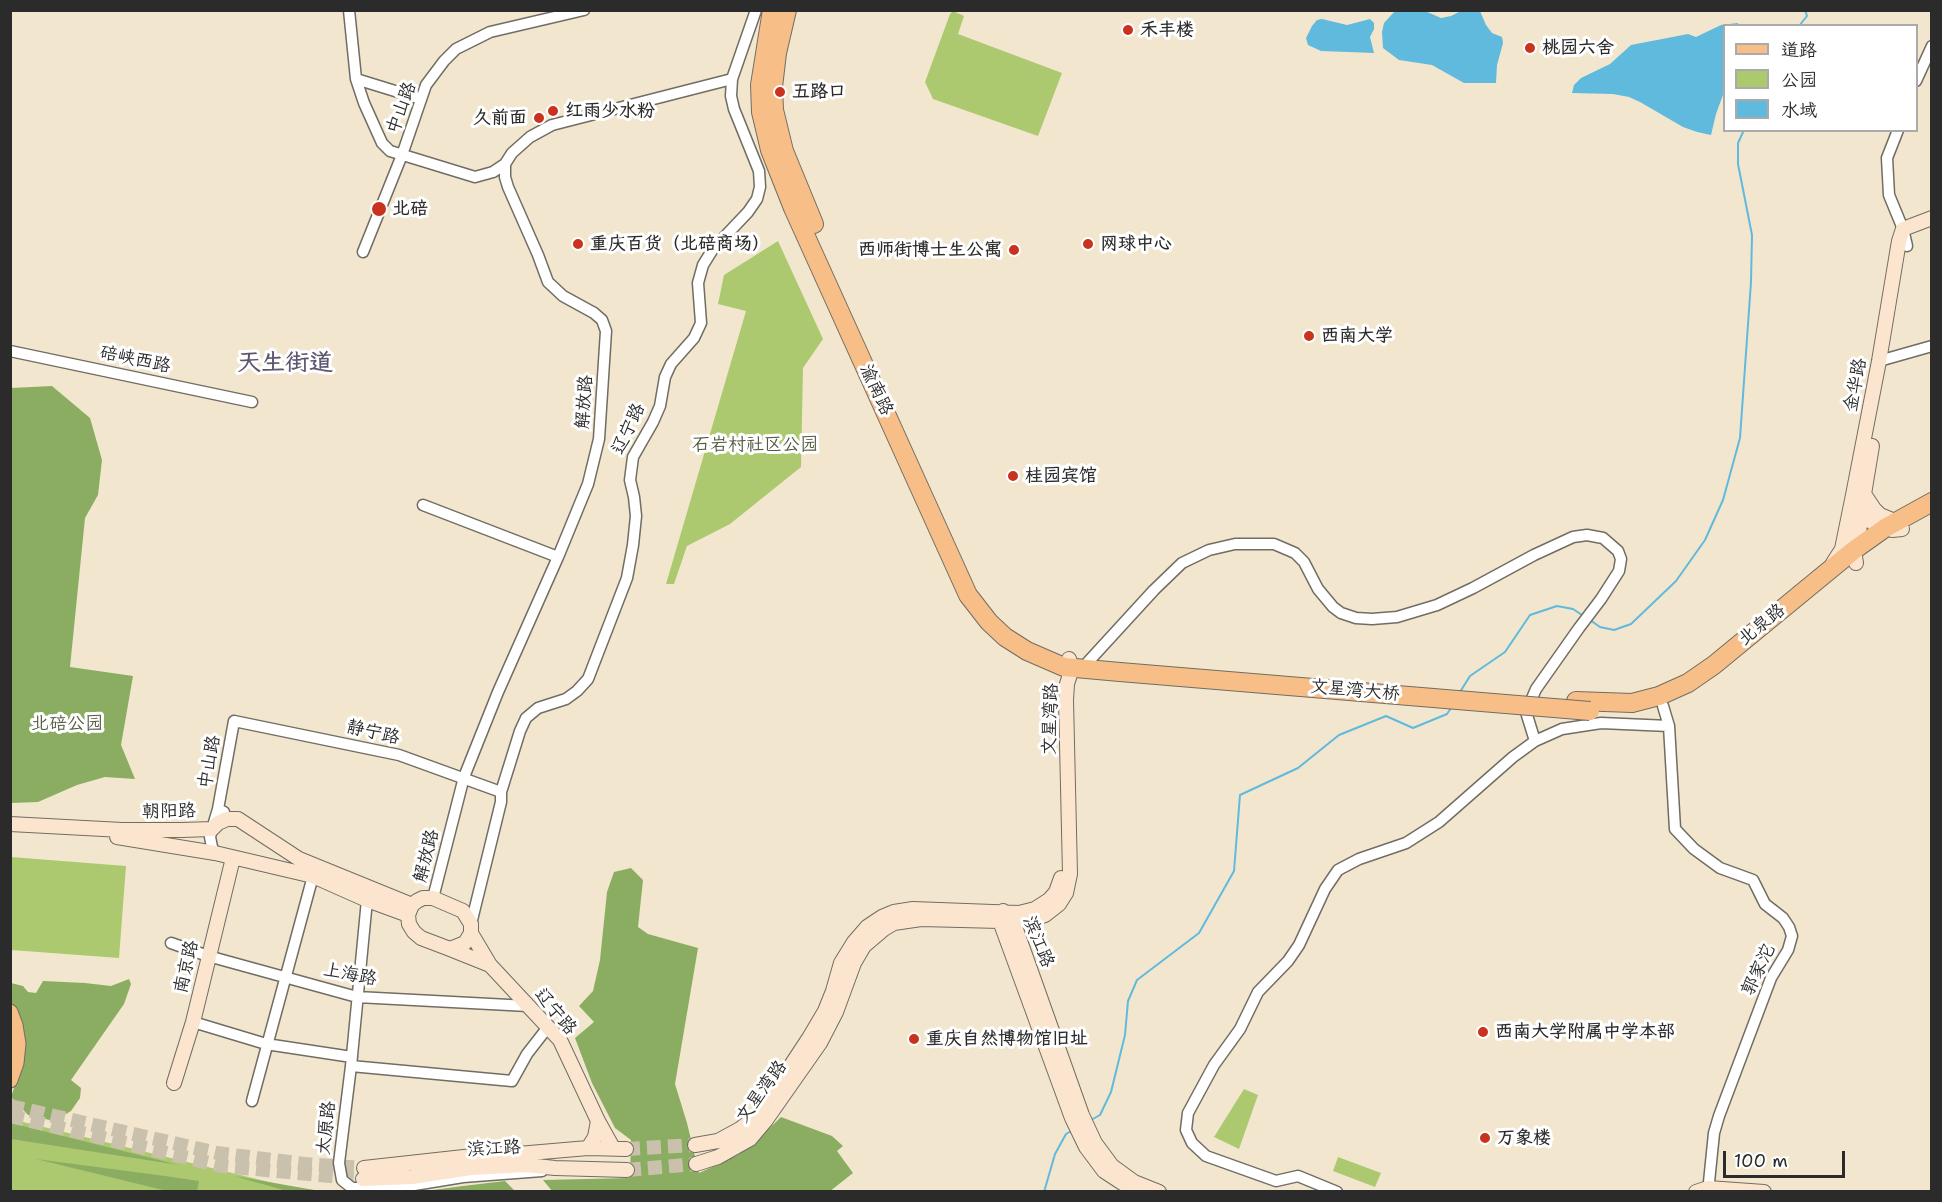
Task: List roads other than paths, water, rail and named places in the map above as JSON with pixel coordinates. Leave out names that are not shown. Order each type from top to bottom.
[{"type":"highway","name":"渝南路","points":[[772,10],[760,85],[762,112],[770,150],[793,208],[968,595],[989,622],[1005,637],[1027,651],[1073,664],[1120,669]]},
{"type":"highway","name":"渝南路","points":[[787,10],[777,53],[773,87],[774,110],[784,151],[805,204],[898,414],[980,590],[1014,629],[1073,664]]},
{"type":"highway","name":"北泉路","points":[[1583,706],[1634,711],[1663,706],[1693,693],[1721,673],[1855,556],[1932,502]]},
{"type":"highway","name":"北泉路","points":[[1895,526],[1932,512]]},
{"type":"highway","name":"北泉路","points":[[1583,706],[1632,703],[1659,696],[1688,683],[1714,665],[1826,573],[1855,556]]},
{"type":"highway","name":"文星湾大桥","points":[[1120,669],[1583,706]]},
{"type":"main road","points":[[1903,229],[1932,218]]},
{"type":"main road","name":"金华路","points":[[1883,360],[1899,242],[1903,229]]},
{"type":"main road","name":"金华路","points":[[1826,573],[1842,549],[1858,494],[1907,246],[1910,237],[1925,229]]},
{"type":"main road","points":[[1855,556],[1863,514],[1858,494]]},
{"type":"main road","points":[[1858,494],[1895,526]]},
{"type":"main road","points":[[1863,514],[1873,523],[1895,526]]},
{"type":"main road","name":"文星湾路","points":[[696,1164],[718,1157],[750,1139],[766,1120],[820,1043],[836,1012],[854,963],[864,946],[874,936],[894,923],[904,921],[1006,918],[1035,909],[1049,900],[1062,874],[1059,692],[1073,664]]},
{"type":"main road","name":"朝阳路","points":[[10,824],[122,830],[188,830],[212,829],[227,819],[238,819]]},
{"type":"main road","points":[[238,819],[299,860],[410,910]]},
{"type":"main road","points":[[184,848],[194,841],[188,830]]},
{"type":"main road","points":[[10,831],[123,837],[215,853],[313,876],[367,900],[410,910]]},
{"type":"main road","name":"南京路","points":[[174,1083],[193,1022],[233,858]]},
{"type":"main road","points":[[423,898],[433,898],[463,911],[471,928],[465,943],[450,949],[421,938],[408,924],[410,910],[423,898]]},
{"type":"main road","name":"文星湾路","points":[[695,1145],[718,1141],[740,1129],[759,1114],[809,1038],[833,991],[841,963],[867,927],[894,912],[913,909],[1006,918]]},
{"type":"main road","name":"滨江路","points":[[1006,918],[1052,1048],[1095,1143],[1112,1166],[1133,1187],[1159,1191]]},
{"type":"main road","name":"辽宁路","points":[[471,928],[490,965],[560,1040],[598,1121],[619,1148]]},
{"type":"main road","name":"辽宁路","points":[[450,949],[490,965]]},
{"type":"main road","points":[[10,1012],[18,1044],[16,1063],[10,1080]]},
{"type":"main road","points":[[588,1148],[595,1137],[598,1121]]},
{"type":"main road","name":"滨江路","points":[[619,1148],[491,1154],[363,1174],[411,1177],[471,1168],[526,1165],[627,1170]]},
{"type":"main road","points":[[1704,1190],[1764,1191]]},
{"type":"street","points":[[349,10],[356,79],[382,143],[390,151],[476,177],[493,172],[505,164],[512,153],[530,137],[552,125],[732,79]]},
{"type":"street","name":"中山路","points":[[365,248],[402,155],[426,85],[444,61],[456,49],[490,32],[584,10]]},
{"type":"street","name":"辽宁路","points":[[471,928],[501,802],[501,792],[520,731],[526,718],[538,708],[566,699],[588,680],[627,578],[636,516],[630,480],[633,457],[660,406],[665,377],[671,364],[694,338],[701,323],[698,283],[703,265],[713,249],[748,212],[757,199],[760,187],[759,171],[731,96],[732,79],[756,10]]},
{"type":"street","points":[[1918,79],[1932,46]]},
{"type":"street","points":[[356,79],[421,99]]},
{"type":"street","points":[[1897,132],[1887,158],[1889,195],[1903,229],[1907,246]]},
{"type":"street","name":"解放路","points":[[433,898],[464,777],[498,692],[588,484],[599,439],[606,331],[602,320],[594,313],[563,296],[548,282],[507,187],[505,164]]},
{"type":"street","points":[[1903,229],[1925,229]]},
{"type":"street","points":[[1883,360],[1932,346]]},
{"type":"street","name":"碚峡西路","points":[[10,351],[252,402]]},
{"type":"street","points":[[423,505],[558,557]]},
{"type":"street","points":[[1073,664],[1182,563],[1209,550],[1235,544],[1274,544],[1295,554],[1304,562],[1318,589],[1333,607],[1341,613],[1356,618],[1372,619],[1397,617],[1437,605],[1573,537],[1587,535],[1603,538],[1618,551],[1621,559],[1619,572],[1536,689],[1526,712],[1535,741]]},
{"type":"street","name":"郭家沱","points":[[1663,706],[1669,726],[1675,829],[1694,849],[1720,868],[1753,880],[1765,904],[1783,918],[1792,936],[1788,950],[1772,978],[1719,1116],[1704,1190]]},
{"type":"street","name":"中山路","points":[[212,829],[234,721]]},
{"type":"street","name":"静宁路","points":[[234,721],[399,755],[501,792]]},
{"type":"street","points":[[1337,1191],[1298,1176],[1276,1181],[1206,1156],[1192,1143],[1186,1130],[1188,1113],[1215,1065],[1240,1029],[1258,992],[1288,961],[1299,945],[1325,889],[1338,870],[1359,859],[1406,843],[1439,822],[1513,757],[1535,741],[1562,729],[1601,723],[1669,726]]},
{"type":"street","points":[[218,808],[238,819]]},
{"type":"street","points":[[212,829],[210,837],[215,853]]},
{"type":"street","points":[[252,1101],[313,876]]},
{"type":"street","name":"太原路","points":[[367,900],[339,1162],[342,1180],[352,1188],[408,1186],[463,1176],[536,1172],[555,1168]]},
{"type":"street","name":"上海路","points":[[171,943],[208,956],[357,997],[528,1006]]},
{"type":"street","points":[[193,1022],[266,1044],[351,1061],[512,1081],[527,1054],[548,1027]]},
{"type":"water","points":[[1395,11],[1425,11],[1441,18],[1461,11],[1480,11],[1492,33],[1502,37],[1496,83],[1464,83],[1432,65],[1399,60],[1383,48],[1384,23]]},
{"type":"water","points":[[1322,19],[1347,25],[1370,19],[1374,23],[1370,37],[1374,53],[1321,51],[1308,45],[1306,38],[1312,26],[1317,20]]},
{"type":"water","points":[[1723,25],[1723,95],[1711,135],[1683,127],[1629,97],[1613,94],[1572,93],[1574,85],[1581,78],[1610,64],[1631,45],[1688,34],[1696,37]]},
{"type":"waterway","points":[[1801,24],[1807,16],[1805,10]]},
{"type":"waterway","points":[[1590,620],[1600,627],[1614,630],[1631,624],[1676,581],[1705,540],[1723,500],[1740,438],[1751,282],[1752,235],[1738,164],[1738,143],[1743,132]]},
{"type":"waterway","points":[[1460,692],[1470,676],[1505,652],[1530,615],[1557,606],[1573,609],[1582,615]]},
{"type":"waterway","points":[[1091,1120],[1100,1115],[1111,1092],[1125,1035],[1128,1001],[1137,980],[1199,933],[1234,871],[1240,795],[1298,768],[1339,735],[1386,716],[1413,728],[1447,714],[1451,708]]},
{"type":"waterway","points":[[1044,1192],[1055,1154],[1066,1134],[1073,1130]]},
{"type":"tunnel","points":[[10,1106],[217,1153],[305,1164],[364,1168]]},
{"type":"tunnel","points":[[10,1116],[222,1166],[363,1179]]},
{"type":"tunnel","points":[[626,1149],[695,1145]]},
{"type":"tunnel","points":[[627,1170],[696,1164]]},
{"type":"place","name":"禾丰楼","points":[[1128,30]]},
{"type":"place","name":"桃园六舍","points":[[1530,48]]},
{"type":"place","name":"五路口","points":[[780,92]]},
{"type":"place","name":"红雨少水粉","points":[[553,111]]},
{"type":"place","name":"久前面","points":[[539,118]]},
{"type":"place","name":"北碚","points":[[379,209]]},
{"type":"place","name":"重庆百货（北碚商场）","points":[[578,244]]},
{"type":"place","name":"网球中心","points":[[1088,244]]},
{"type":"place","name":"西师街博士生公寓","points":[[1014,250]]},
{"type":"place","name":"西南大学","points":[[1309,336]]},
{"type":"place","name":"桂园宾馆","points":[[1013,476]]},
{"type":"place","name":"西南大学附属中学本部","points":[[1483,1032]]},
{"type":"place","name":"重庆自然博物馆旧址","points":[[914,1039]]},
{"type":"place","name":"万象楼","points":[[1485,1138]]},
{"type":"district","name":"天生街道","points":[[285,364]]},
{"type":"park label","name":"石岩村社区公园","points":[[755,445]]},
{"type":"park label","name":"北碚公园","points":[[67,724]]}]
